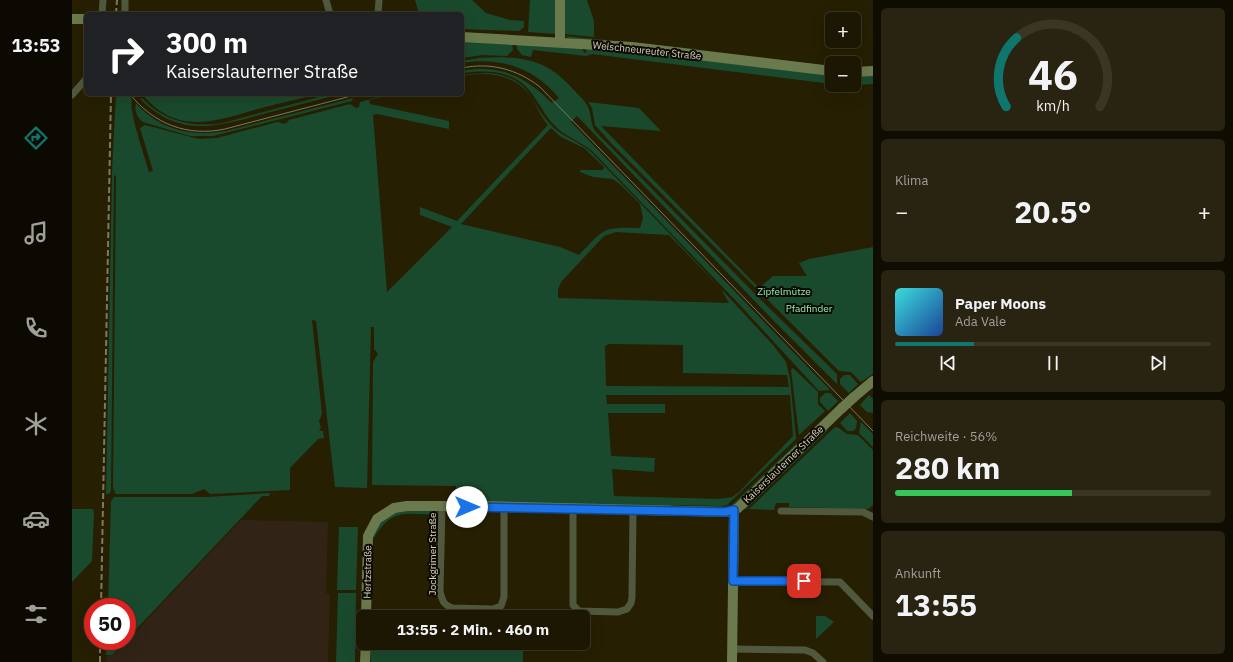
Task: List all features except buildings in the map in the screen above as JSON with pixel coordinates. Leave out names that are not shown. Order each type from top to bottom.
[{"type":"main road","points":[[560,0],[560,42]]},
{"type":"main road","points":[[72,19],[84,19]]},
{"type":"main road","name":"Welschneureuter Straße","points":[[464,37],[632,47],[825,70]]},
{"type":"main road","points":[[861,72],[873,72]]},
{"type":"main road","name":"Kaiserslauterner Straße","points":[[732,662],[734,510],[842,408],[873,381]]},
{"type":"main road","name":"Hertzstraße","points":[[366,610],[367,547],[371,528],[381,515],[394,508],[407,506],[442,507]]},
{"type":"main road","points":[[442,507],[725,512],[734,510]]},
{"type":"main road","points":[[366,650],[366,662]]},
{"type":"street","points":[[102,12],[103,0]]},
{"type":"street","points":[[125,0],[125,12]]},
{"type":"street","points":[[326,0],[329,12]]},
{"type":"street","points":[[378,0],[378,12]]},
{"type":"street","points":[[72,95],[84,81]]},
{"type":"street","name":"Jockgrimer Straße","points":[[442,507],[440,591],[442,601],[447,606],[453,608],[493,609],[501,606],[504,597],[504,507]]},
{"type":"street","points":[[573,509],[573,605],[579,611],[618,612],[627,609],[631,603],[633,510]]},
{"type":"street","points":[[782,510],[863,512],[873,517]]},
{"type":"street","points":[[733,581],[840,582],[873,616]]},
{"type":"street","points":[[732,649],[805,650],[814,653],[823,662]]},
{"type":"shaded area","points":[[241,520],[328,522],[326,593],[330,594],[328,662],[106,662],[107,656],[112,655],[117,650],[136,650],[136,631]]},
{"type":"green space","points":[[415,0],[472,0],[486,13],[510,20],[524,21],[524,27],[519,31],[464,29],[464,12],[418,12]]},
{"type":"green space","points":[[530,0],[556,0],[556,34],[528,32]]},
{"type":"green space","points":[[563,0],[587,0],[594,21],[594,37],[564,34]]},
{"type":"green space","points":[[565,36],[696,49],[696,52],[568,38]]},
{"type":"green space","points":[[464,40],[512,44],[513,50],[507,56],[483,55],[464,58]]},
{"type":"green space","points":[[517,44],[581,48],[585,53],[587,52],[585,48],[603,48],[825,74],[825,83],[592,54],[586,56],[533,50],[531,57],[522,55],[517,49]]},
{"type":"green space","points":[[479,58],[518,58],[540,64],[561,77],[587,105],[595,131],[760,299],[837,374],[837,384],[772,319],[577,116],[571,122],[830,390],[819,391],[739,304],[592,151],[583,144],[563,133],[554,125],[546,116],[528,89],[521,82],[512,77],[493,72],[483,71],[464,73],[464,71],[488,69],[511,74],[532,86],[552,103],[559,98],[549,87],[527,72],[503,63],[464,63],[464,61]]},
{"type":"green space","points":[[488,73],[514,80],[522,86],[534,100],[545,118],[554,128],[591,152],[670,234],[773,345],[786,362],[790,379],[796,439],[727,505],[721,506],[671,505],[670,507],[482,502],[481,498],[469,490],[456,489],[456,486],[372,485],[373,362],[378,354],[374,349],[374,327],[371,327],[367,488],[335,487],[316,321],[312,320],[322,414],[319,421],[321,428],[319,431],[323,431],[324,438],[318,439],[290,468],[290,490],[210,494],[204,489],[192,494],[116,494],[113,488],[116,175],[114,176],[111,491],[109,494],[106,494],[112,172],[116,96],[130,96],[132,99],[132,113],[149,172],[153,171],[140,128],[145,125],[199,139],[217,138],[277,122],[285,124],[289,120],[350,104],[356,108],[359,107],[360,102],[381,96],[384,96],[369,100],[370,104],[449,121],[449,129],[377,114],[373,115],[387,292],[452,227],[420,215],[420,207],[457,221],[548,125],[532,98],[525,90],[510,79],[491,74],[464,75]],"holes":[[[551,128],[561,137],[584,148],[604,167],[603,170],[580,170],[580,172],[593,177],[613,179],[640,204],[643,218],[640,228],[618,228],[605,231],[594,239],[579,255],[560,247],[461,224]],[[616,232],[669,235],[721,289],[729,303],[558,298],[558,290],[561,282],[604,236]],[[609,344],[683,345],[683,373],[787,375],[789,387],[606,386],[605,346]],[[606,395],[790,395],[793,436],[739,492],[732,497],[719,499],[614,496],[612,469],[654,472],[655,458],[611,456],[608,413],[665,413],[665,404],[607,404]]]},
{"type":"green space","points":[[861,75],[873,75],[873,84],[861,85]]},
{"type":"green space","points":[[144,96],[312,96],[223,119],[194,122],[181,120],[167,115],[155,107]]},
{"type":"green space","points":[[323,96],[333,96],[229,123],[198,126],[169,120],[140,99],[142,98],[159,112],[179,121],[201,124],[223,123]]},
{"type":"green space","points":[[353,98],[352,101],[213,136],[190,136],[143,122],[139,118],[135,109],[136,103],[155,120],[177,129],[189,132],[213,133],[226,131]]},
{"type":"green space","points":[[588,102],[639,108],[661,131],[601,126],[759,288],[773,276],[807,276],[799,263],[809,259],[873,247],[873,374],[861,382],[851,372],[839,371],[612,144],[595,125],[592,108]]},
{"type":"green space","points":[[793,368],[818,392],[818,404],[825,411],[799,435],[791,370]]},
{"type":"green space","points":[[844,375],[850,375],[858,384],[849,393],[840,384],[840,379]]},
{"type":"green space","points":[[825,393],[830,393],[838,401],[828,411],[820,402],[820,398]]},
{"type":"green space","points":[[869,395],[873,399],[873,413],[867,412],[860,405]]},
{"type":"green space","points":[[850,413],[857,421],[856,428],[853,431],[847,431],[840,423]]},
{"type":"green space","points":[[861,422],[873,434],[873,447],[859,433]]},
{"type":"green space","points":[[835,427],[847,434],[858,435],[873,450],[873,505],[868,509],[789,507],[789,503],[776,503],[774,510],[749,509]]},
{"type":"green space","points":[[827,430],[746,509],[742,509],[813,440]]},
{"type":"green space","points":[[797,443],[797,446],[735,506],[733,504]]},
{"type":"green space","points":[[270,493],[269,496],[262,496],[136,629],[136,598],[108,598],[111,501],[114,497],[206,497]]},
{"type":"green space","points":[[72,509],[93,509],[94,513],[92,561],[72,582]]},
{"type":"green space","points":[[435,509],[440,515],[407,514],[392,518],[378,531],[371,543],[374,528],[393,510]]},
{"type":"green space","points":[[339,527],[358,527],[356,590],[337,590]]},
{"type":"green space","points":[[338,593],[356,593],[355,662],[336,662]]},
{"type":"green space","points":[[816,616],[825,616],[834,622],[816,639]]},
{"type":"green space","points":[[106,650],[117,650],[112,655],[106,655]]},
{"type":"green space","points":[[371,650],[523,651],[523,662],[371,662]]},
{"type":"tram line","points":[[464,68],[483,66],[503,68],[513,71],[540,87],[873,431]]},
{"type":"tram line","points":[[132,96],[149,113],[160,120],[172,126],[198,131],[225,129],[351,96]]},
{"type":"railway","points":[[116,12],[117,0]]},
{"type":"railway","points":[[101,598],[111,96]]},
{"type":"railway","points":[[100,650],[100,662]]},
{"type":"route","points":[[467,507],[725,512],[734,510],[733,581],[804,581]]},
{"type":"park label","name":"Zipfelmütze","points":[[784,291]]},
{"type":"park label","name":"Pfadfinder","points":[[809,308]]}]
